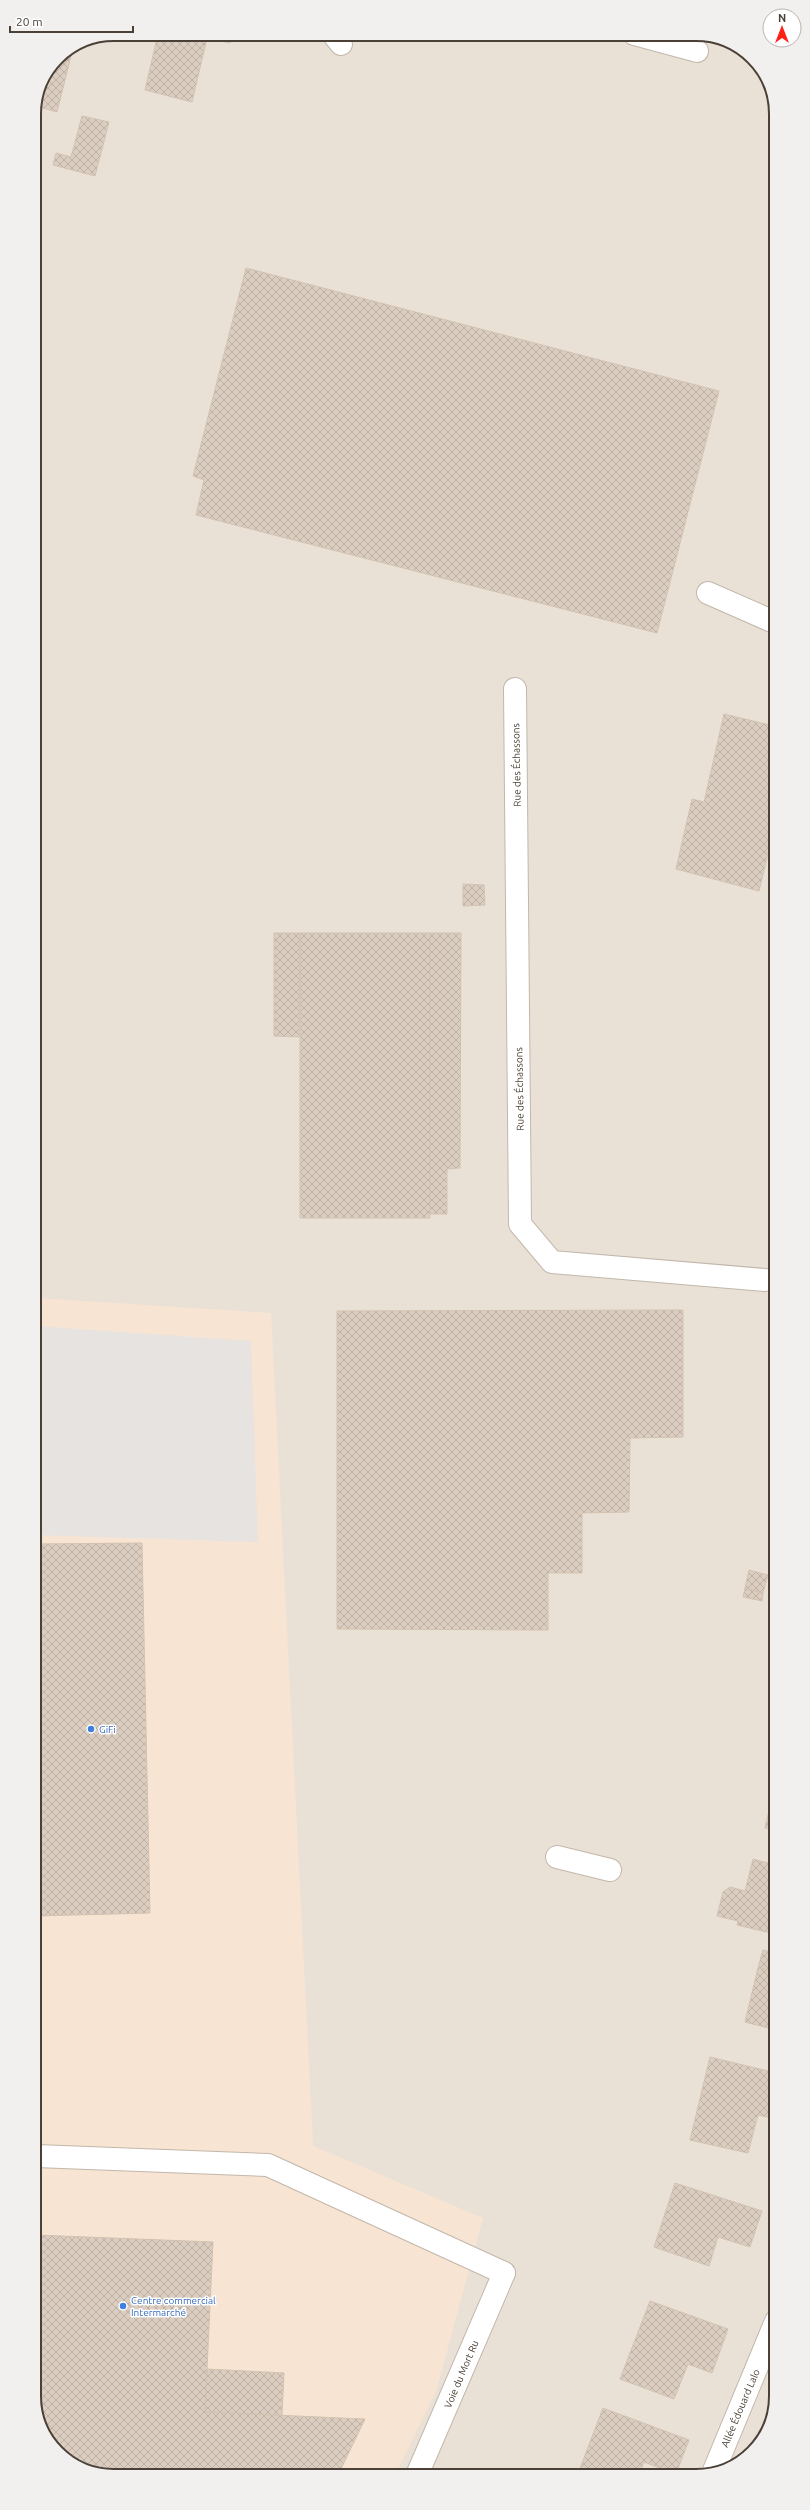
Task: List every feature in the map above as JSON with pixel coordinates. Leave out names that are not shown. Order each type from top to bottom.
[{"type":"street","points":[[660,41],[697,51]]},
{"type":"street","points":[[708,593],[769,620]]},
{"type":"street","name":"Rue des Échassons","points":[[515,689],[520,1224],[552,1262],[765,1280]]},
{"type":"street","points":[[557,1857],[610,1870]]},
{"type":"street","name":"Voie du Mort Ru","points":[[41,2156],[268,2165],[504,2273],[420,2469]]},
{"type":"street","name":"Allée Édouard Lalo","points":[[715,2467],[769,2338]]},
{"type":"shaded area","points":[[701,41],[720,45],[741,56],[757,73],[767,95],[769,114],[769,2396],[768,2410],[765,2420],[754,2441],[737,2457],[715,2467],[696,2469],[109,2469],[90,2465],[69,2454],[53,2437],[43,2415],[41,2396],[41,114],[42,100],[45,90],[53,73],[62,62],[77,51],[90,45],[104,42]]},
{"type":"shaded area","points":[[41,1298],[271,1313],[313,2146],[483,2218],[436,2392],[398,2469],[100,2468],[90,2465],[69,2454],[53,2437],[43,2415],[41,2396]]},
{"type":"shaded area","points":[[41,1326],[251,1341],[258,1542],[41,1535]]},
{"type":"building","points":[[156,41],[206,41],[192,102],[145,90]]},
{"type":"building","points":[[70,56],[71,56],[57,112],[42,108],[42,100],[53,73],[62,62]]},
{"type":"building","points":[[82,116],[109,122],[95,176],[53,165],[56,153],[71,157]]},
{"type":"building","points":[[246,268],[719,391],[657,633],[196,515],[204,480],[193,476]]},
{"type":"building","points":[[724,714],[769,725],[769,850],[759,891],[676,869],[692,799],[704,802]]},
{"type":"building","points":[[463,884],[484,885],[485,905],[463,906]]},
{"type":"building","points":[[274,933],[300,933],[299,1037],[274,1036]]},
{"type":"building","points":[[300,933],[430,933],[430,1218],[300,1218]]},
{"type":"building","points":[[430,933],[461,933],[460,1168],[447,1169],[447,1214],[430,1214]]},
{"type":"building","points":[[683,1310],[683,1437],[630,1438],[629,1512],[582,1513],[582,1573],[548,1573],[548,1630],[337,1629],[337,1311]]},
{"type":"building","name":"GiFi","points":[[142,1543],[150,1913],[41,1916],[41,1544]]},
{"type":"building","points":[[749,1570],[768,1575],[763,1593],[745,1588]]},
{"type":"building","points":[[745,1588],[763,1593],[762,1601],[743,1597]]},
{"type":"building","points":[[769,1811],[769,1829],[765,1828]]},
{"type":"building","points":[[753,1859],[769,1863],[769,1933],[737,1925],[738,1921],[717,1916],[723,1892],[730,1887],[745,1891]]},
{"type":"building","points":[[763,1950],[769,1952],[769,1970],[758,1968]]},
{"type":"building","points":[[758,1968],[769,1970],[769,2028],[745,2022]]},
{"type":"building","points":[[710,2057],[769,2071],[769,2117],[758,2115],[748,2153],[690,2140]]},
{"type":"building","points":[[675,2183],[762,2211],[750,2247],[718,2237],[709,2266],[654,2247]]},
{"type":"building","name":"Centre commercial Intermarché","points":[[41,2235],[213,2242],[205,2412],[365,2419],[341,2469],[109,2469],[90,2465],[77,2459],[69,2454],[53,2437],[43,2415],[41,2396]]},
{"type":"building","points":[[650,2301],[728,2329],[712,2373],[688,2364],[674,2399],[620,2379]]},
{"type":"building","points":[[207,2369],[284,2373],[282,2415],[205,2412]]},
{"type":"building","points":[[603,2408],[689,2440],[678,2469],[663,2469],[644,2462],[641,2469],[580,2469]]},
{"type":"place","name":"GiFi","points":[[91,1729]]},
{"type":"place","name":"Centre commercial Intermarché","points":[[123,2306]]}]
